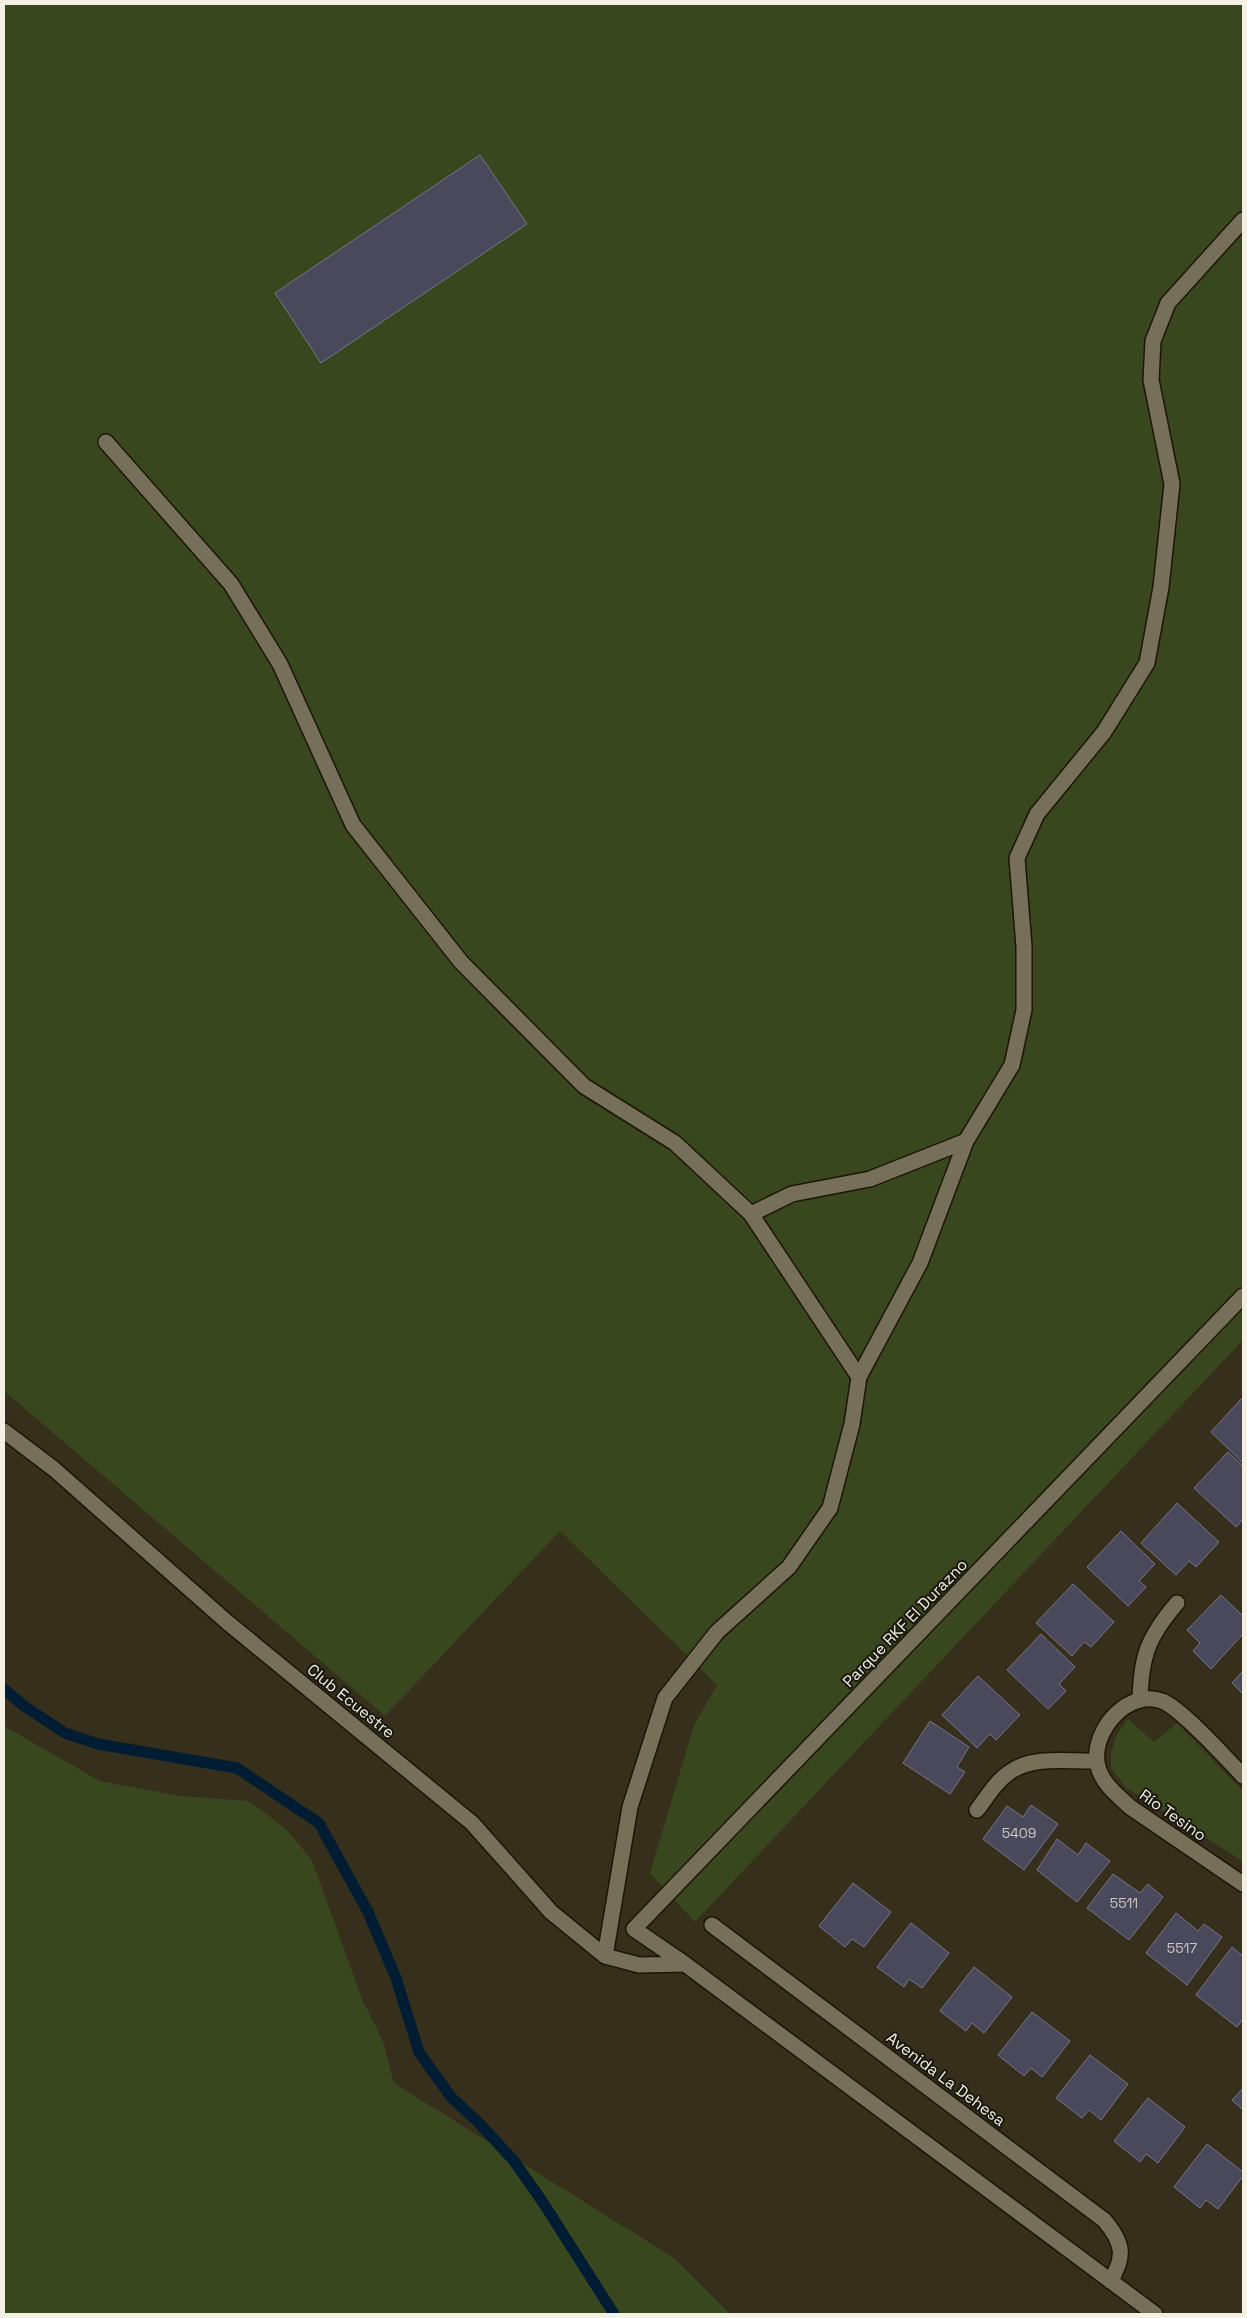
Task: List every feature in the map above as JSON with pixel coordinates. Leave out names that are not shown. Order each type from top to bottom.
[{"type":"street","points":[[605,1956],[630,1807],[665,1698],[717,1632],[789,1567],[830,1508],[852,1424],[859,1377],[920,1263],[966,1140],[1012,1065],[1024,1010],[1024,947],[1017,858],[1037,814],[1104,732],[1147,663],[1161,587],[1172,484],[1151,380],[1154,341],[1168,303],[1243,220]]},
{"type":"street","points":[[106,442],[231,584],[280,664],[353,825],[461,962],[584,1086],[674,1143],[751,1214],[859,1377]]},
{"type":"street","points":[[751,1214],[792,1194],[870,1178],[966,1140]]},
{"type":"street","name":"Parque RKF El Durazno","points":[[684,1964],[634,1929],[1243,1296]]},
{"type":"street","name":"Club Ecuestre","points":[[4,1431],[54,1469],[227,1622],[472,1823],[551,1912],[605,1956],[639,1964],[684,1964]]},
{"type":"street","points":[[1140,1700],[1143,1661],[1150,1641],[1158,1625],[1177,1603]]},
{"type":"street","points":[[977,1810],[1000,1780],[1020,1766],[1038,1762],[1097,1762],[1098,1746],[1103,1731],[1121,1710],[1140,1700],[1150,1699],[1170,1705],[1243,1776]]},
{"type":"street","name":"Río Tesino","points":[[1097,1762],[1108,1786],[1130,1807],[1243,1884]]},
{"type":"street","name":"Avenida La Dehesa","points":[[712,1925],[1104,2220],[1112,2230],[1120,2251],[1119,2268],[1110,2281]]},
{"type":"street","points":[[684,1964],[1155,2314]]},
{"type":"green space","points":[[4,4],[1243,4],[1243,1340],[695,1922],[650,1873],[694,1725],[717,1685],[560,1531],[385,1716],[4,1391]]},
{"type":"green space","points":[[1128,1719],[1154,1742],[1177,1723],[1243,1791],[1243,1861],[1126,1788],[1111,1768],[1111,1753],[1117,1734]]},
{"type":"green space","points":[[4,1726],[100,1781],[181,1796],[249,1801],[285,1828],[312,1860],[362,1999],[383,2041],[394,2083],[674,2258],[730,2314],[4,2314]]},
{"type":"building","points":[[480,155],[527,224],[321,363],[275,293]]},
{"type":"building","points":[[1243,1397],[1243,1463],[1211,1432]]},
{"type":"building","points":[[1228,1452],[1243,1466],[1243,1519],[1236,1527],[1194,1488]]},
{"type":"building","points":[[1177,1503],[1219,1542],[1196,1567],[1189,1561],[1176,1575],[1141,1543]]},
{"type":"building","points":[[1121,1531],[1155,1564],[1139,1581],[1146,1587],[1128,1606],[1087,1567]]},
{"type":"building","points":[[1073,1584],[1114,1622],[1091,1647],[1084,1642],[1072,1656],[1036,1623]]},
{"type":"building","points":[[1221,1595],[1243,1616],[1243,1634],[1211,1669],[1193,1651],[1200,1643],[1187,1630]]},
{"type":"building","points":[[1041,1634],[1075,1667],[1059,1684],[1066,1691],[1048,1709],[1007,1670]]},
{"type":"building","points":[[1243,1671],[1243,1694],[1232,1683]]},
{"type":"building","points":[[978,1676],[1020,1715],[996,1740],[990,1734],[977,1748],[942,1715]]},
{"type":"building","points":[[930,1721],[969,1747],[957,1767],[965,1772],[950,1794],[903,1763]]},
{"type":"building","points":[[1031,1805],[1058,1824],[1024,1870],[983,1839],[1007,1806],[1023,1817]]},
{"type":"building","points":[[1057,1839],[1078,1855],[1086,1843],[1110,1861],[1077,1902],[1037,1870]]},
{"type":"building","points":[[1113,1874],[1140,1893],[1148,1884],[1163,1897],[1129,1940],[1087,1908]]},
{"type":"building","points":[[853,1883],[891,1912],[864,1947],[852,1939],[845,1947],[819,1926]]},
{"type":"building","points":[[1176,1913],[1198,1931],[1204,1924],[1222,1937],[1187,1985],[1146,1953]]},
{"type":"building","points":[[911,1923],[949,1953],[922,1988],[909,1979],[904,1987],[877,1967]]},
{"type":"building","points":[[1232,1947],[1243,1956],[1243,2019],[1237,2027],[1196,1995]]},
{"type":"building","points":[[974,1967],[1012,1997],[984,2033],[972,2023],[966,2031],[940,2011]]},
{"type":"building","points":[[1032,2012],[1070,2041],[1042,2077],[1031,2068],[1024,2076],[998,2055]]},
{"type":"building","points":[[1090,2055],[1128,2084],[1101,2120],[1089,2110],[1082,2118],[1056,2098]]},
{"type":"building","points":[[1243,2088],[1243,2110],[1232,2100]]},
{"type":"building","points":[[1148,2098],[1185,2127],[1158,2163],[1146,2154],[1140,2162],[1114,2141]]},
{"type":"building","points":[[1207,2144],[1243,2172],[1243,2176],[1218,2209],[1206,2200],[1200,2208],[1174,2187]]},
{"type":"waterway","points":[[4,1689],[24,1706],[65,1733],[98,1744],[237,1768],[319,1823],[368,1912],[396,1978],[419,2052],[451,2097],[479,2123],[514,2161],[544,2204],[614,2314]]}]
